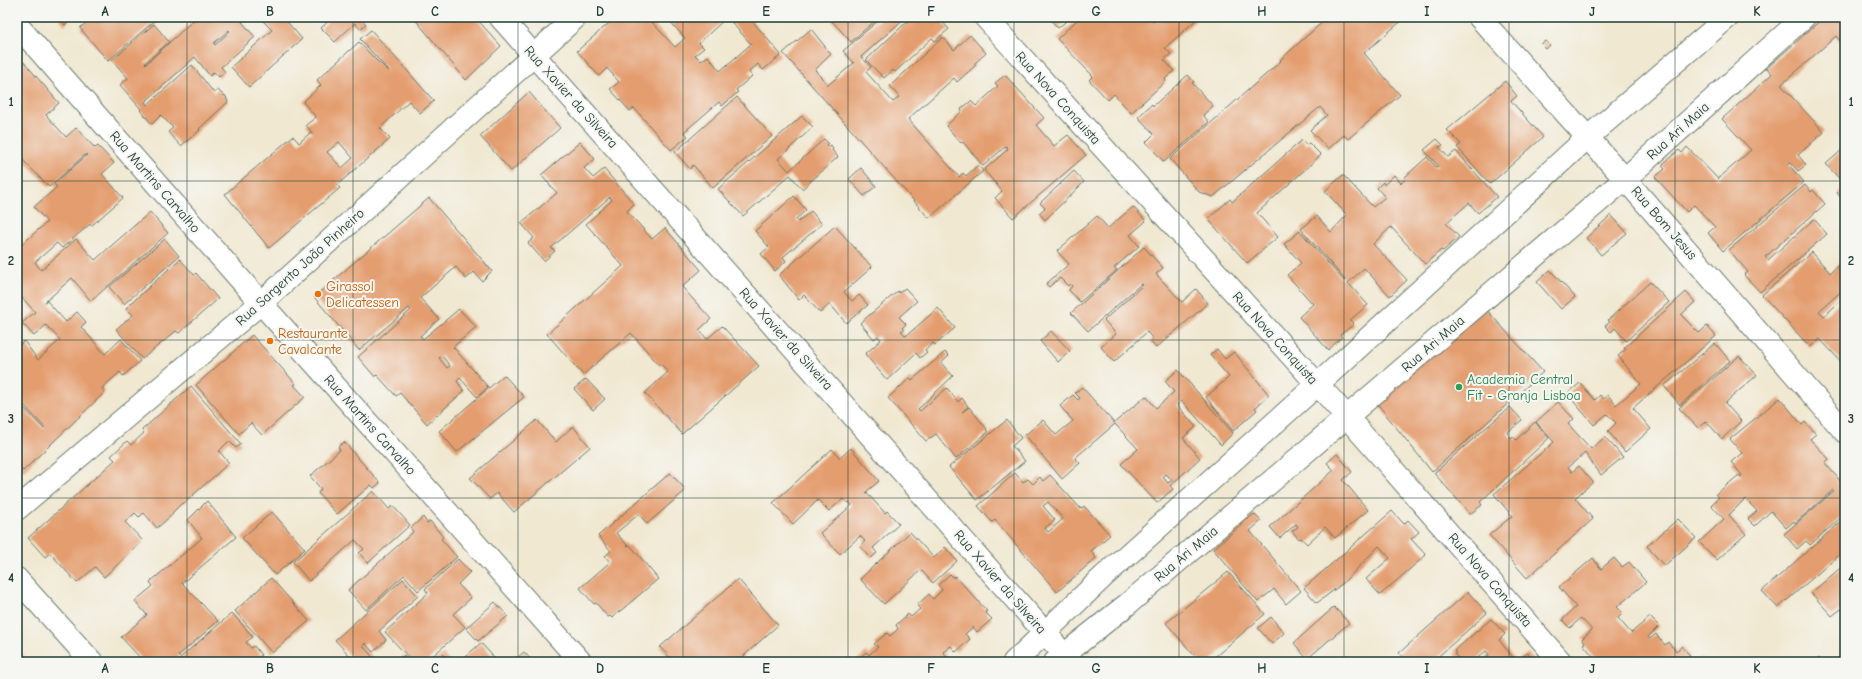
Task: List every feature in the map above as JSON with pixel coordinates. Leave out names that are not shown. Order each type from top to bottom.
[{"type":"street","name":"Rua Xavier da Silveira","points":[[500,17],[1046,633],[1063,660]]},
{"type":"street","name":"Rua Sargento João Pinheiro","points":[[17,509],[261,303],[576,17]]},
{"type":"street","name":"Rua Nova Conquista","points":[[985,17],[1347,417],[1561,662]]},
{"type":"street","name":"Rua Bom Jesus","points":[[1479,17],[1588,137],[1845,432]]},
{"type":"street","points":[[1014,662],[1104,576],[1317,385],[1588,137],[1728,17]]},
{"type":"street","name":"Rua Ari Maia","points":[[1063,660],[1625,179],[1804,17]]},
{"type":"street","name":"Rua Martins Carvalho","points":[[17,25],[261,303],[581,662]]},
{"type":"street","points":[[17,579],[92,662]]},
{"type":"building","points":[[58,17],[73,17],[65,25]]},
{"type":"building","points":[[93,17],[159,17],[108,61],[80,28]]},
{"type":"building","points":[[197,17],[247,17],[242,22],[255,37],[221,67],[225,72],[219,77],[214,72],[210,76],[195,57],[145,102],[147,105],[192,65],[214,93],[218,90],[224,96],[225,95],[228,102],[199,129],[200,130],[181,146],[168,132],[173,128],[161,115],[152,124],[140,110],[141,109],[120,85],[128,78],[112,60],[154,24],[169,42],[145,63],[146,64]],"holes":[[[229,30],[230,31],[215,45],[214,43]]]},
{"type":"building","points":[[266,17],[283,17],[302,39],[249,87],[231,67],[272,30],[262,20]]},
{"type":"building","points":[[333,17],[360,17],[366,24],[360,29],[355,23],[335,42],[321,28]]},
{"type":"building","points":[[413,17],[475,17],[501,46],[466,80]]},
{"type":"building","points":[[616,17],[647,17],[675,47],[685,38],[666,17],[732,17],[727,21],[725,19],[699,43],[704,48],[695,55],[701,61],[708,56],[720,71],[751,44],[732,23],[740,17],[749,17],[781,55],[763,70],[758,64],[749,72],[752,76],[736,90],[738,92],[722,106],[719,102],[684,132],[688,136],[671,150],[634,108],[630,111],[610,89],[619,82],[607,68],[599,76],[577,51]]},
{"type":"building","points":[[835,17],[879,17],[851,42],[832,21]]},
{"type":"building","points":[[882,17],[906,17],[861,57],[871,67],[866,72],[893,102],[899,97],[890,86],[943,37],[954,50],[970,35],[986,53],[974,64],[976,65],[957,82],[954,78],[908,119],[959,177],[963,173],[966,176],[978,165],[983,171],[929,218],[783,53],[811,29],[831,54],[815,70],[828,85],[854,63],[843,51]]},
{"type":"building","points":[[912,17],[938,17],[949,29],[935,41],[932,38],[895,72],[893,70],[884,78],[866,60]]},
{"type":"building","points":[[1048,17],[1071,17],[1058,28]]},
{"type":"building","points":[[1080,17],[1149,17],[1153,21],[1157,17],[1195,17],[1197,19],[1165,48],[1171,54],[1164,60],[1174,71],[1165,79],[1166,81],[1131,113],[1114,94],[1108,100],[1089,80],[1093,76],[1057,39]]},
{"type":"building","points":[[1328,17],[1406,17],[1364,53],[1400,95],[1348,139],[1344,135],[1328,149],[1310,130],[1327,115],[1320,107],[1213,197],[1199,192],[1170,159],[1281,61],[1280,60]]},
{"type":"building","points":[[1824,17],[1845,17],[1845,47],[1836,36],[1781,85],[1824,132],[1798,155],[1806,165],[1798,171],[1790,162],[1788,164],[1804,182],[1723,251],[1708,233],[1715,227],[1694,205],[1687,212],[1655,177],[1665,169],[1662,166],[1664,163],[1679,150],[1682,153],[1687,147],[1718,179],[1751,150],[1722,119],[1772,74],[1767,68]]},
{"type":"building","points":[[371,30],[434,101],[420,113],[409,101],[380,128],[390,139],[337,185],[340,188],[269,248],[225,194],[293,136],[299,143],[310,133],[313,134],[306,125],[316,117],[303,102],[321,85],[317,80],[359,42],[389,71],[360,39]],"holes":[[[339,142],[353,158],[342,168],[327,152]]]},
{"type":"building","points":[[1545,41],[1550,45],[1546,49],[1541,44]]},
{"type":"building","points":[[23,61],[59,103],[46,115],[66,137],[76,128],[95,148],[98,146],[114,163],[102,174],[123,198],[91,226],[90,224],[62,248],[57,243],[35,262],[41,270],[76,239],[95,260],[150,212],[168,233],[91,301],[72,278],[45,302],[47,301],[66,322],[77,312],[86,322],[81,327],[105,354],[121,339],[140,361],[123,376],[120,372],[102,388],[105,392],[23,471],[17,465],[17,348],[24,341],[38,360],[60,340],[46,325],[34,336],[22,323],[35,312],[17,292],[17,243],[20,246],[47,222],[34,207],[57,187],[54,184],[87,155],[86,154],[49,187],[17,154],[17,67]],"holes":[[[19,400],[45,428],[44,429],[18,402]]]},
{"type":"building","points":[[1005,75],[1044,118],[1036,125],[1054,146],[1068,135],[1086,155],[1013,218],[995,198],[1002,191],[984,170],[1008,149],[1006,146],[983,166],[963,142],[961,143],[946,126],[962,111],[961,109],[971,101],[976,106],[998,86],[995,83]]},
{"type":"building","points":[[1188,75],[1194,82],[1192,83],[1213,106],[1203,115],[1209,122],[1164,162],[1146,142],[1154,134],[1138,117],[1152,104],[1153,106]]},
{"type":"building","points":[[1505,81],[1517,96],[1511,101],[1543,137],[1490,184],[1457,147],[1461,144],[1447,130]]},
{"type":"building","points":[[529,92],[560,128],[511,171],[480,136]]},
{"type":"building","points":[[737,97],[772,136],[713,188],[693,165],[690,169],[675,152]]},
{"type":"building","points":[[802,116],[813,127],[778,159],[789,171],[824,139],[828,143],[826,145],[828,147],[831,145],[832,150],[838,157],[802,189],[790,175],[743,216],[718,189]]},
{"type":"building","points":[[1437,139],[1443,145],[1439,147],[1448,157],[1456,151],[1497,197],[1478,213],[1469,203],[1446,223],[1459,237],[1425,264],[1391,227],[1373,244],[1407,280],[1390,296],[1364,268],[1348,283],[1368,305],[1350,320],[1354,324],[1340,335],[1342,337],[1328,350],[1299,317],[1313,304],[1287,275],[1301,263],[1284,244],[1300,231],[1344,281],[1345,280],[1301,229],[1317,216],[1331,232],[1347,215],[1325,191],[1343,175],[1373,207],[1385,197],[1377,188],[1383,182],[1384,185],[1394,175],[1401,183],[1406,179],[1405,177],[1427,157],[1436,167],[1438,166],[1424,150]]},
{"type":"building","points":[[1302,140],[1306,145],[1309,143],[1321,155],[1257,213],[1278,237],[1247,263],[1208,219],[1230,199],[1232,202]]},
{"type":"building","points":[[580,142],[595,159],[584,168],[593,178],[604,169],[634,204],[627,211],[652,239],[665,228],[701,270],[682,287],[711,319],[699,330],[707,339],[722,326],[759,366],[682,434],[645,393],[668,372],[661,364],[660,366],[631,333],[583,375],[547,334],[623,266],[586,224],[612,200],[610,197],[551,248],[555,251],[544,261],[528,243],[534,238],[521,223],[557,193],[541,175]]},
{"type":"building","points":[[1842,150],[1845,154],[1845,185],[1826,164]]},
{"type":"building","points":[[861,168],[876,186],[864,196],[849,179]]},
{"type":"building","points":[[1074,171],[1084,182],[1045,220],[1039,213],[1045,208],[1040,203]]},
{"type":"building","points":[[1805,185],[1811,192],[1813,190],[1825,204],[1765,257],[1768,260],[1814,219],[1827,234],[1760,292],[1744,275],[1748,272],[1729,250]]},
{"type":"building","points":[[1845,186],[1845,202],[1837,193]]},
{"type":"building","points":[[794,196],[806,210],[796,219],[798,222],[811,211],[822,224],[783,257],[786,261],[775,271],[761,254],[769,247],[755,231]]},
{"type":"building","points":[[429,198],[492,271],[482,281],[474,272],[466,279],[456,267],[420,298],[439,319],[420,336],[423,339],[459,309],[476,327],[453,347],[488,387],[477,397],[460,378],[457,381],[464,391],[427,424],[400,393],[396,396],[377,375],[375,377],[358,357],[411,310],[409,308],[359,350],[314,297]],"holes":[[[442,356],[450,366],[447,368],[439,358]]]},
{"type":"building","points":[[1133,207],[1146,221],[1130,235],[1139,246],[1114,268],[1117,270],[1080,302],[1069,290],[1072,286],[1070,284],[1068,286],[1060,278],[1049,287],[1046,284],[1069,264],[1057,251],[1097,216],[1108,228]]},
{"type":"building","points":[[1611,215],[1627,233],[1601,255],[1586,238]]},
{"type":"building","points":[[835,226],[872,267],[844,292],[852,301],[859,295],[868,305],[846,323],[830,304],[820,313],[804,295],[799,300],[779,275]]},
{"type":"building","points":[[165,239],[179,256],[124,304],[109,287]]},
{"type":"building","points":[[1144,247],[1163,268],[1156,274],[1182,302],[1196,289],[1208,303],[1156,348],[1150,341],[1153,339],[1147,332],[1114,362],[1101,347],[1116,334],[1104,320],[1143,285],[1141,284],[1088,331],[1071,313]]},
{"type":"building","points":[[1812,252],[1830,273],[1845,259],[1845,288],[1819,311],[1824,316],[1845,297],[1845,366],[1820,339],[1810,347],[1762,295]]},
{"type":"building","points":[[180,259],[194,275],[196,273],[218,299],[179,333],[176,331],[142,359],[116,329],[133,315],[126,308]]},
{"type":"building","points":[[1550,270],[1575,297],[1561,309],[1537,282]]},
{"type":"building","points":[[1650,282],[1669,302],[1626,341],[1615,328],[1611,332],[1605,326],[1610,322],[1608,320]]},
{"type":"building","points":[[905,288],[917,301],[899,317],[906,324],[902,328],[904,330],[901,331],[906,336],[938,308],[955,328],[935,345],[933,343],[925,350],[927,352],[920,358],[916,353],[887,380],[865,354],[881,340],[878,336],[874,339],[860,323],[898,291],[899,293]]},
{"type":"building","points":[[1686,292],[1695,302],[1681,315],[1699,333],[1707,326],[1716,336],[1633,408],[1651,429],[1625,452],[1608,431],[1616,423],[1607,414],[1594,425],[1567,394],[1580,383],[1595,400],[1600,395],[1603,399],[1608,395],[1616,405],[1641,384],[1618,356],[1626,349],[1624,348]]},
{"type":"building","name":"Academia Central Fit - Granja Lisboa","points":[[1484,307],[1543,372],[1432,472],[1375,401]]},
{"type":"building","points":[[1051,331],[1070,351],[1058,362],[1040,341]]},
{"type":"building","points":[[252,335],[296,384],[294,385],[305,397],[262,435],[251,423],[239,434],[196,385]]},
{"type":"building","points":[[1715,343],[1730,361],[1680,405],[1664,386]]},
{"type":"building","points":[[1217,349],[1225,359],[1234,352],[1269,395],[1255,408],[1257,410],[1233,431],[1206,397],[1229,377],[1210,355]]},
{"type":"building","points":[[945,352],[949,356],[941,363],[953,376],[918,409],[920,411],[947,388],[958,402],[962,398],[967,405],[968,407],[962,412],[969,407],[988,432],[956,459],[936,434],[926,441],[888,398],[910,378],[912,380]]},
{"type":"building","points":[[1739,356],[1757,375],[1725,403],[1741,421],[1722,439],[1706,421],[1698,428],[1679,408]]},
{"type":"building","points":[[1178,370],[1233,433],[1221,445],[1182,401],[1177,405],[1196,427],[1183,438],[1200,458],[1170,486],[1173,489],[1157,503],[1121,464],[1138,449],[1115,424],[1075,458],[1080,463],[1062,479],[1025,435],[1043,420],[1056,435],[1073,421],[1060,406],[1073,395],[1078,400],[1080,398],[1075,393],[1082,387],[1114,423],[1146,396],[1156,408],[1174,392],[1165,381]],"holes":[[[1166,474],[1172,480],[1168,483],[1163,477]]]},
{"type":"building","points":[[504,375],[524,397],[457,452],[439,431]]},
{"type":"building","points":[[586,379],[605,399],[593,410],[574,389]]},
{"type":"building","points":[[191,386],[241,444],[236,448],[229,441],[219,451],[229,463],[183,504],[182,503],[172,513],[173,514],[157,528],[144,513],[139,517],[135,513],[125,522],[143,541],[104,577],[95,567],[77,583],[50,553],[45,557],[28,538],[115,460],[111,456],[127,441],[131,445],[144,433],[142,430]]},
{"type":"building","points":[[1780,398],[1802,425],[1805,422],[1816,434],[1810,439],[1829,459],[1825,463],[1843,484],[1845,483],[1845,514],[1810,545],[1806,541],[1797,549],[1784,534],[1834,491],[1833,490],[1795,523],[1794,521],[1786,528],[1771,511],[1755,526],[1748,519],[1757,511],[1745,499],[1729,515],[1746,534],[1717,560],[1699,542],[1724,519],[1711,505],[1719,497],[1716,494],[1739,475],[1741,477],[1742,475],[1731,462],[1742,453],[1730,439]]},
{"type":"building","points":[[1558,402],[1574,419],[1568,424],[1591,449],[1605,437],[1623,457],[1601,475],[1585,453],[1568,467],[1572,472],[1579,466],[1593,482],[1575,498],[1593,519],[1527,578],[1489,535],[1512,516],[1494,494],[1554,442],[1536,422]]},
{"type":"building","points":[[1510,407],[1522,420],[1507,433],[1511,438],[1513,436],[1516,440],[1535,422],[1549,438],[1480,502],[1482,505],[1470,514],[1434,473]]},
{"type":"building","points":[[537,420],[556,442],[573,426],[590,447],[514,512],[497,493],[490,499],[470,478]]},
{"type":"building","points":[[1007,420],[1021,438],[1012,446],[1025,461],[977,500],[949,467]]},
{"type":"building","points":[[344,442],[380,483],[374,488],[371,485],[337,514],[318,493],[321,489],[310,476],[340,450],[338,447]]},
{"type":"building","points":[[851,448],[879,481],[866,492],[885,513],[887,511],[899,524],[873,548],[877,553],[871,558],[860,546],[865,541],[860,536],[840,554],[820,533],[852,505],[849,502],[848,503],[843,499],[829,511],[818,500],[793,524],[773,503],[832,449],[840,458]]},
{"type":"building","points":[[1337,454],[1352,472],[1343,480],[1368,510],[1335,538],[1325,527],[1307,544],[1301,538],[1299,539],[1292,531],[1298,527],[1296,524],[1280,538],[1270,527],[1334,470],[1327,463]]},
{"type":"building","points":[[670,473],[686,490],[647,524],[639,514],[616,533],[628,546],[630,545],[658,579],[612,618],[610,616],[608,617],[580,588],[610,562],[605,556],[611,551],[598,536]]},
{"type":"building","points":[[1015,473],[1023,482],[1028,479],[1033,484],[1040,477],[1043,481],[1050,475],[1081,509],[1084,506],[1110,535],[1091,551],[1096,558],[1057,592],[995,520],[992,522],[978,506]],"holes":[[[1048,502],[1063,519],[1048,532],[1045,528],[1055,520],[1043,506]]]},
{"type":"building","points":[[373,491],[389,509],[393,506],[410,525],[368,563],[359,553],[364,549],[355,540],[309,581],[293,562]]},
{"type":"building","points":[[207,501],[236,537],[182,583],[218,621],[178,656],[180,658],[232,613],[253,637],[246,642],[251,648],[254,646],[261,655],[258,658],[262,662],[144,662],[121,637],[147,615],[135,601],[153,586],[150,582],[202,538],[188,520]]},
{"type":"building","points":[[1392,511],[1404,524],[1408,520],[1419,532],[1411,539],[1426,555],[1380,595],[1366,579],[1390,558],[1379,546],[1343,583],[1317,603],[1304,588]]},
{"type":"building","points":[[272,512],[305,549],[275,575],[242,538]]},
{"type":"building","points":[[1254,514],[1261,521],[1250,531],[1301,591],[1286,604],[1274,589],[1258,602],[1213,549]]},
{"type":"building","points":[[423,517],[427,523],[430,521],[443,537],[441,539],[457,557],[418,591],[404,575],[366,610],[348,590],[413,532],[411,528]]},
{"type":"building","points":[[1845,518],[1845,550],[1778,608],[1762,591]]},
{"type":"building","points":[[1678,519],[1696,538],[1664,566],[1647,546]]},
{"type":"building","points":[[910,532],[934,558],[945,547],[957,561],[933,583],[921,570],[884,604],[860,579]]},
{"type":"building","points":[[1593,558],[1601,569],[1614,558],[1622,567],[1629,562],[1646,582],[1617,607],[1623,613],[1618,618],[1631,633],[1650,617],[1659,626],[1648,637],[1650,639],[1656,634],[1665,645],[1668,642],[1676,651],[1682,646],[1690,656],[1686,660],[1687,662],[1598,662],[1583,644],[1585,643],[1582,639],[1592,630],[1581,618],[1570,628],[1562,620],[1576,607],[1559,587]]},
{"type":"building","points":[[458,559],[470,572],[458,584],[471,598],[453,614],[465,627],[426,662],[413,662],[385,632],[428,593],[425,589]]},
{"type":"building","points":[[1845,564],[1845,614],[1841,609],[1832,616],[1811,593]]},
{"type":"building","points":[[1228,572],[1265,614],[1209,662],[1200,662],[1166,623]]},
{"type":"building","points":[[950,574],[954,578],[955,576],[987,611],[985,612],[992,619],[977,632],[973,627],[965,634],[970,639],[956,652],[951,646],[943,652],[949,659],[945,662],[855,662],[866,652],[869,655],[878,647],[874,644],[887,633],[890,636],[898,629],[896,625],[908,614],[911,617],[920,609],[917,605],[929,594],[933,599],[942,590],[938,585]]},
{"type":"building","points":[[271,578],[309,621],[272,653],[235,611]]},
{"type":"building","points":[[403,579],[418,596],[379,631],[386,640],[373,652],[365,643],[363,646],[377,662],[344,662],[350,656],[335,640]]},
{"type":"building","points":[[738,579],[778,625],[737,662],[674,662],[660,647]]},
{"type":"building","points":[[1468,592],[1487,613],[1432,662],[1406,662],[1399,653]]},
{"type":"building","points":[[495,602],[508,616],[478,641],[466,628]]},
{"type":"building","points":[[1334,607],[1349,623],[1307,659],[1294,643]]},
{"type":"building","points":[[1271,617],[1284,633],[1272,644],[1258,628]]},
{"type":"building","points":[[1491,619],[1505,634],[1499,640],[1516,661],[1528,653],[1535,662],[1480,662],[1489,655],[1486,651],[1473,662],[1462,662],[1454,654],[1456,653],[1454,651]]},
{"type":"building","points":[[481,643],[498,662],[459,662]]},
{"type":"building","points":[[19,651],[29,662],[17,662],[17,653]]},
{"type":"building","points":[[524,652],[533,662],[512,662]]},
{"type":"building","points":[[443,654],[450,662],[434,662]]},
{"type":"building","points":[[404,655],[410,662],[397,662]]},
{"type":"building","points":[[1701,658],[1705,662],[1697,662]]},
{"type":"building","points":[[1819,658],[1823,662],[1815,662]]},
{"type":"place","name":"Girassol Delicatessen","points":[[318,294]]},
{"type":"place","name":"Restaurante Cavalcante","points":[[270,341]]},
{"type":"place","name":"Academia Central Fit - Granja Lisboa","points":[[1459,387]]}]
